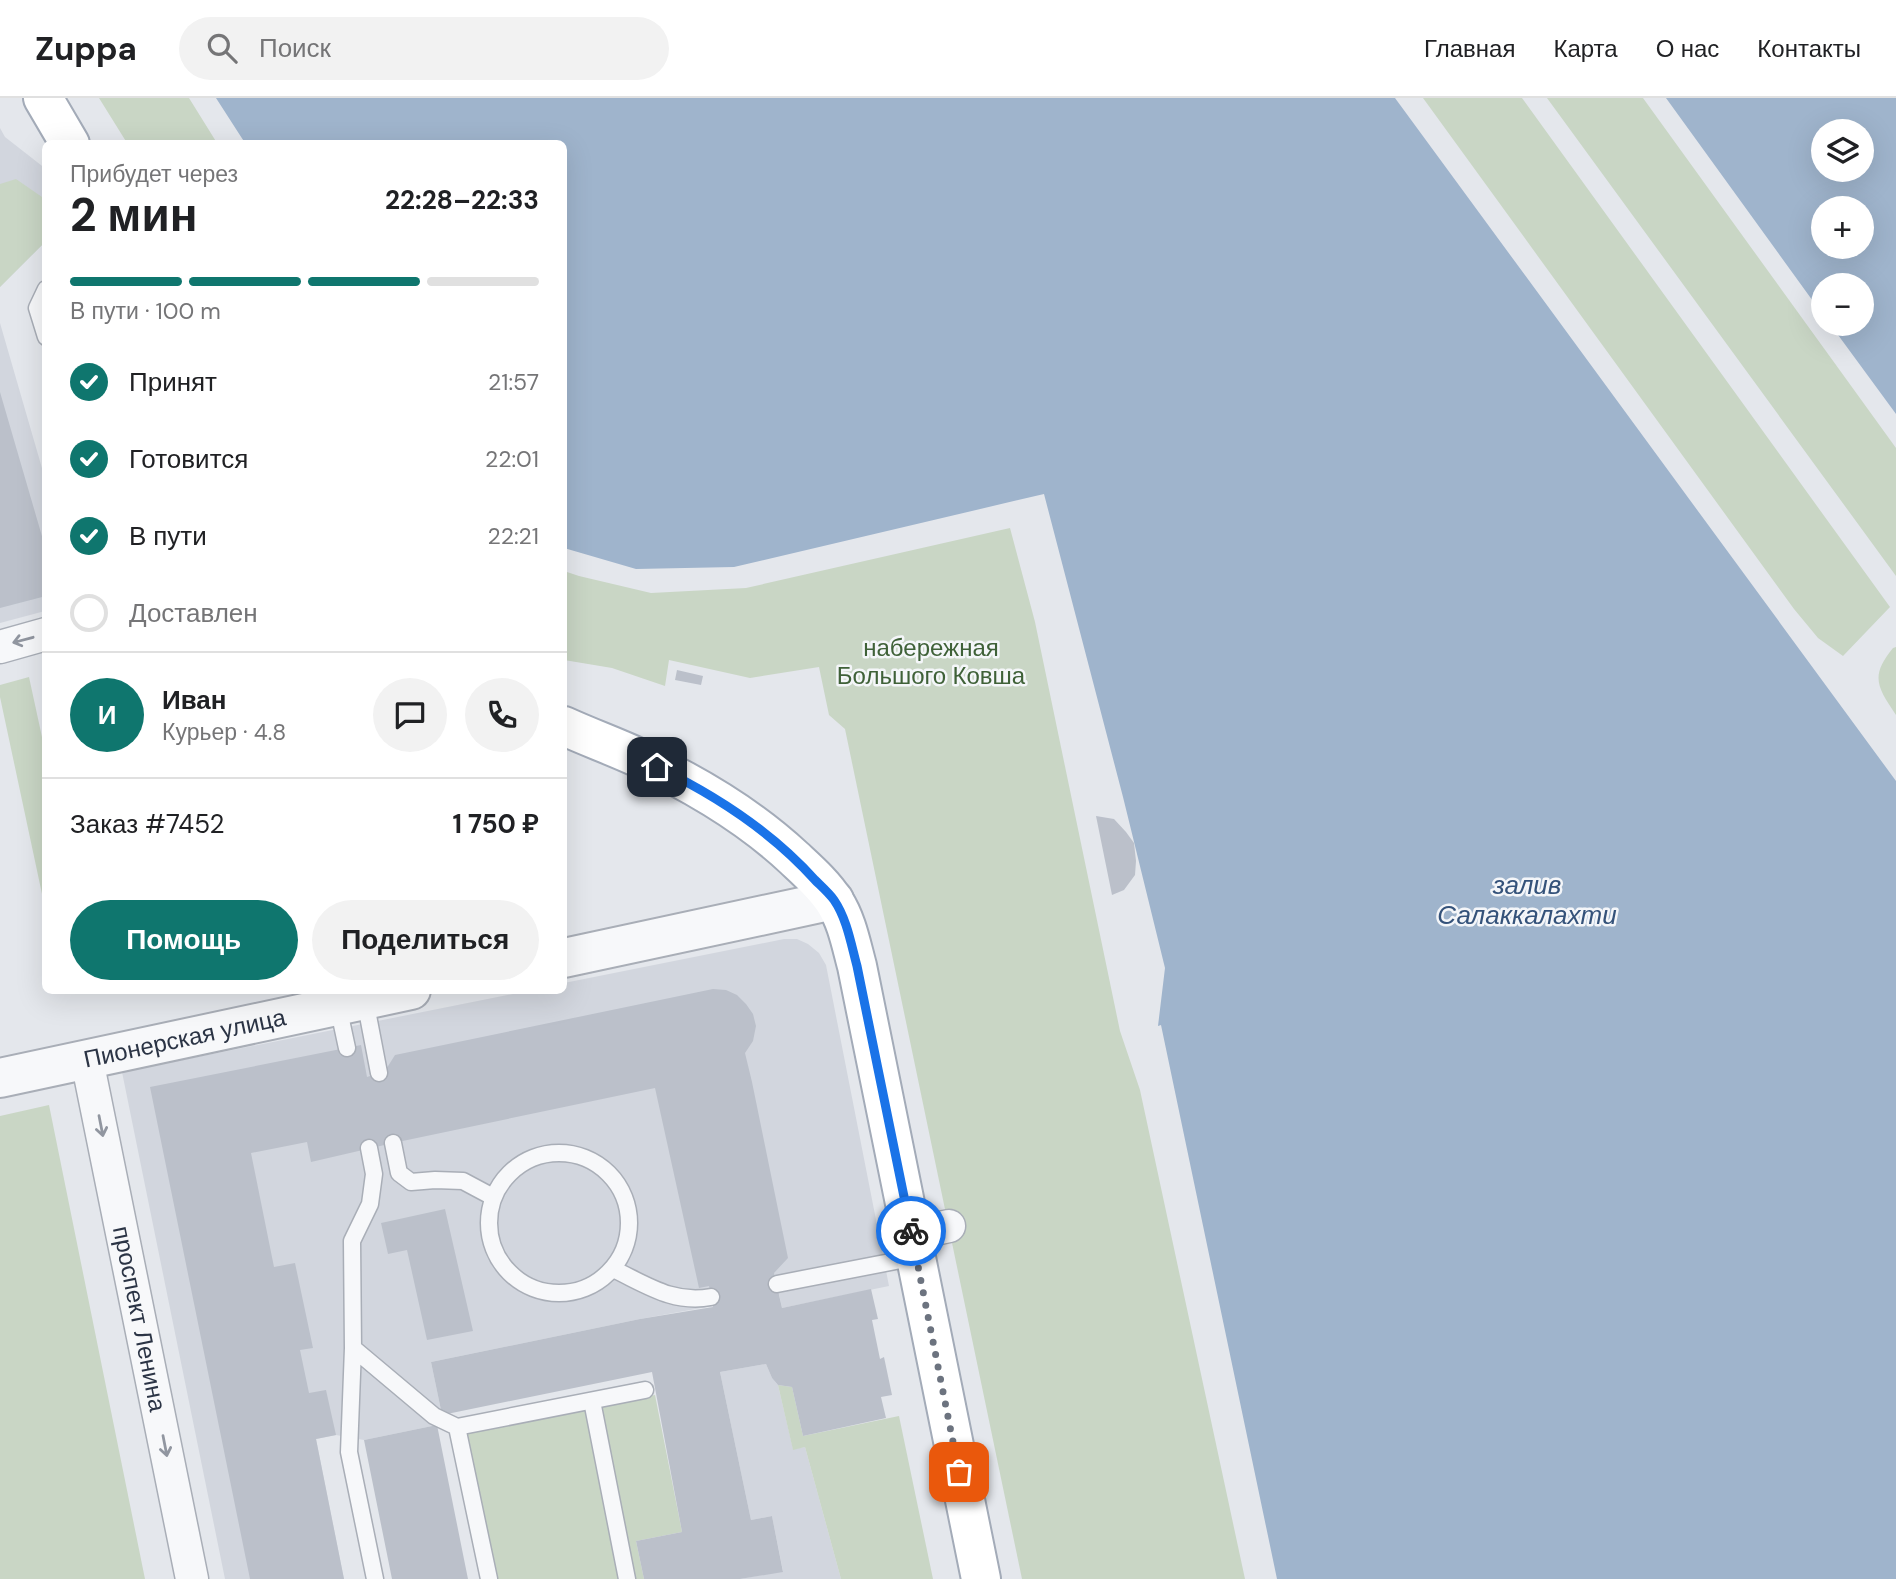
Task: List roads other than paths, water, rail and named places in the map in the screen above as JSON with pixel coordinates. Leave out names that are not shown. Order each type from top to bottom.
[{"type":"main road","points":[[43,98],[68,140]]},
{"type":"main road","points":[[567,727],[679,778],[737,814],[777,842],[834,900],[846,925],[857,966],[981,1579]]},
{"type":"street","points":[[0,646],[42,635]]},
{"type":"street","points":[[567,957],[834,900]]},
{"type":"street","name":"Пионерская улица","points":[[0,1078],[393,994]]},
{"type":"street","name":"проспект Ленина","points":[[87,1060],[192,1579]]},
{"type":"street","points":[[914,1245],[949,1226]]},
{"type":"lane","points":[[42,297],[37,308],[42,324]]},
{"type":"lane","points":[[347,1048],[351,1003]]},
{"type":"lane","points":[[351,1003],[380,1073]]},
{"type":"lane","points":[[393,1143],[399,1173],[411,1182],[463,1181],[493,1197]]},
{"type":"lane","points":[[369,1148],[374,1174],[370,1204],[352,1241],[349,1451],[375,1579]]},
{"type":"lane","points":[[554,1152],[588,1158],[612,1177],[626,1199],[630,1224],[628,1237],[613,1269],[584,1289],[556,1294],[521,1282],[503,1266],[496,1256],[488,1223],[493,1197],[508,1174],[526,1160],[554,1152]]},
{"type":"lane","points":[[777,1284],[914,1245]]},
{"type":"lane","points":[[613,1269],[675,1298],[696,1300],[711,1297]]},
{"type":"lane","points":[[352,1348],[434,1416],[457,1427],[645,1390]]},
{"type":"lane","points":[[592,1401],[627,1579]]},
{"type":"lane","points":[[457,1427],[489,1579]]},
{"type":"water","name":"залив Салаккалахти","points":[[216,98],[1395,98],[1896,781],[1896,1579],[1277,1579],[1161,1025],[1158,1026],[1165,968],[1044,494],[734,567],[636,569],[567,549],[567,140],[243,140]]},
{"type":"water","points":[[1666,98],[1896,98],[1896,414],[1839,336],[1874,336],[1874,273],[1811,273],[1811,298]]},
{"type":"park label","name":"набережная Большого Ковша","points":[[931,662]]}]
